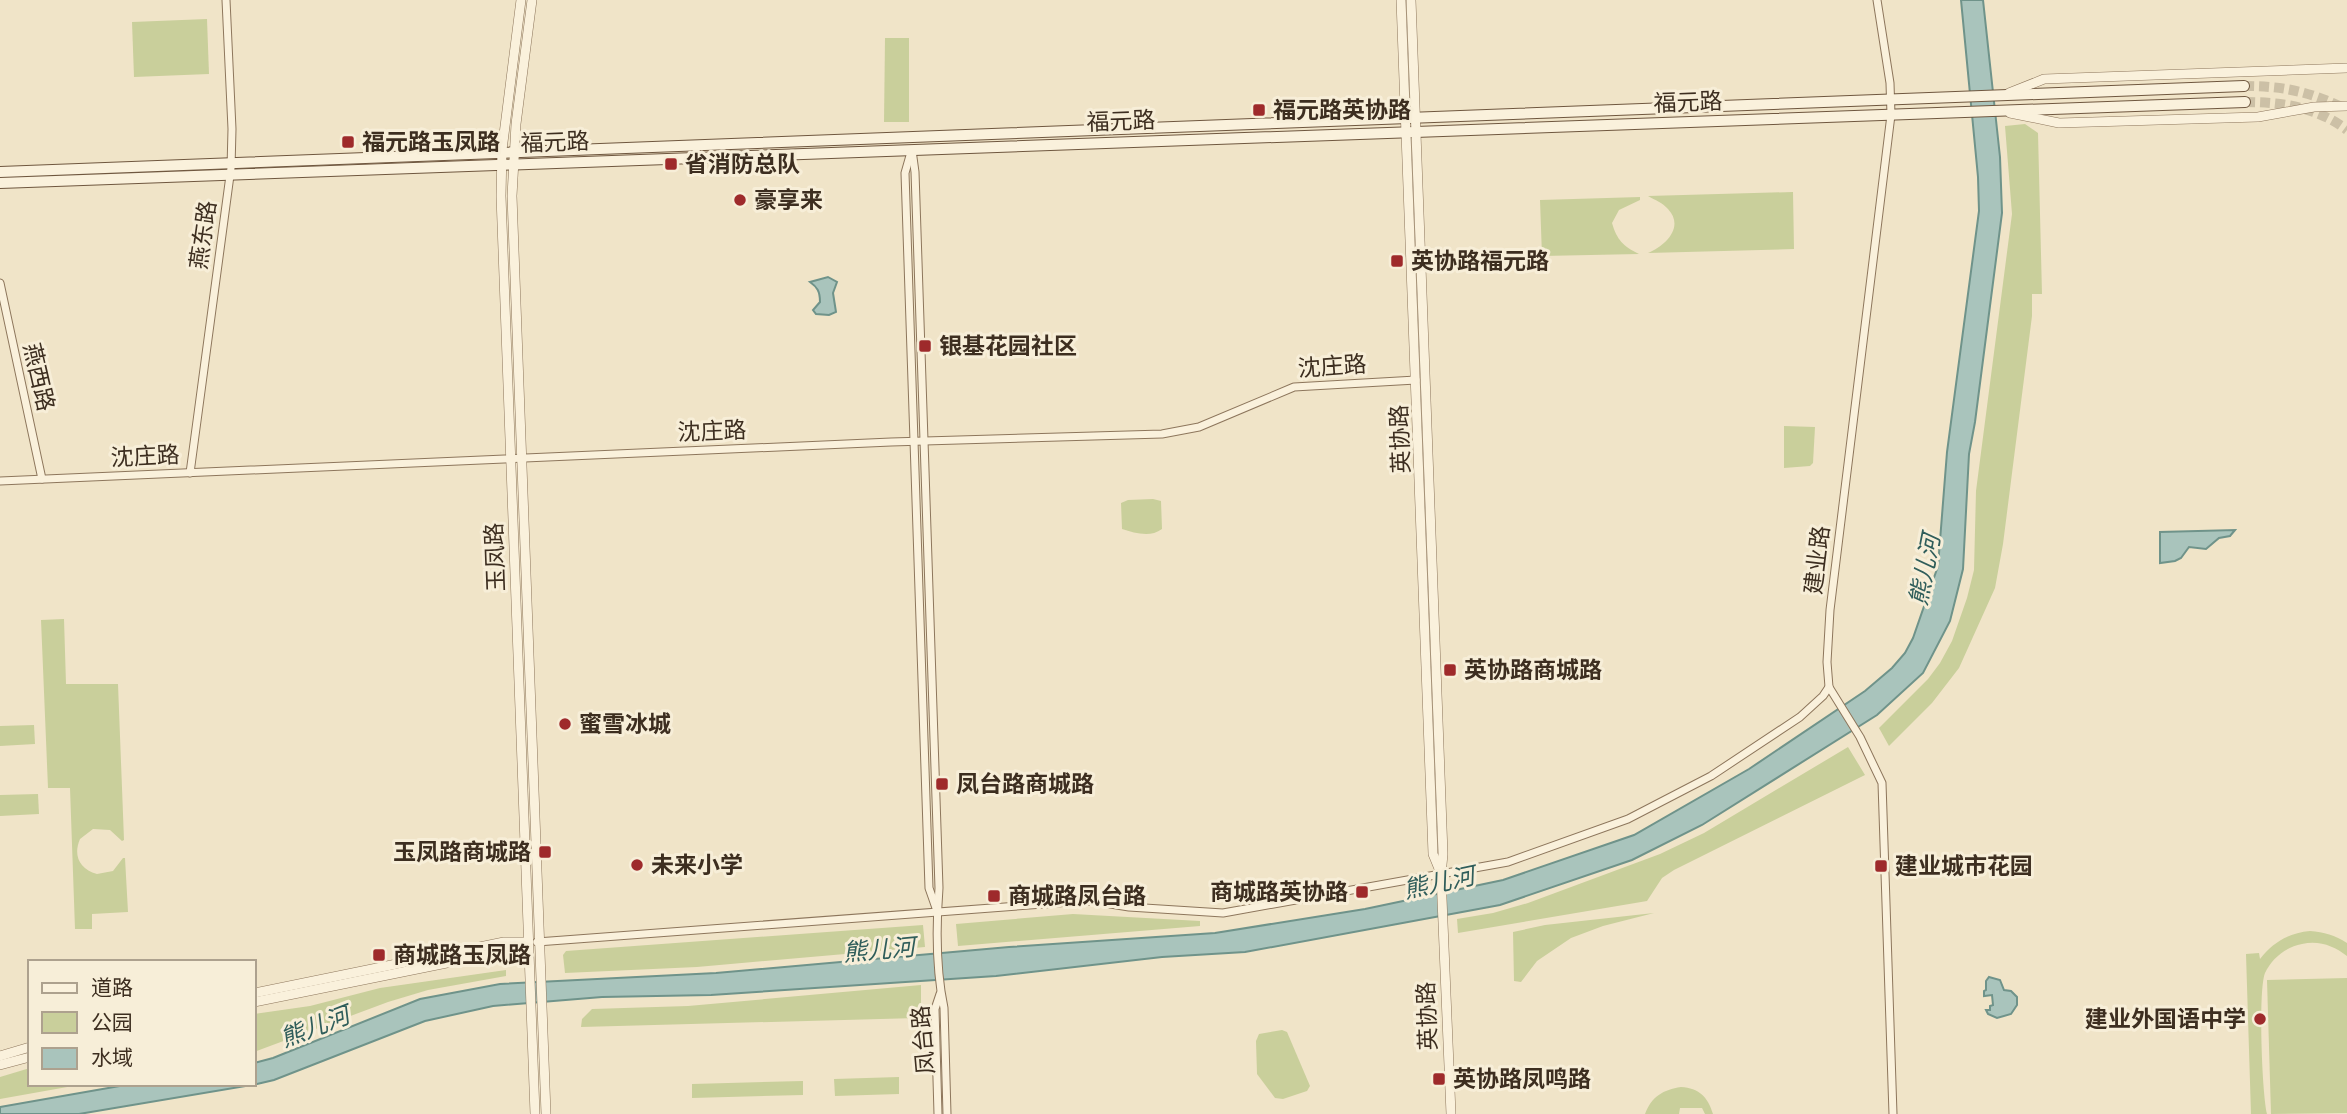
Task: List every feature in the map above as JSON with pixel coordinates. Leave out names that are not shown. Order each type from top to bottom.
[{"type":"main road","name":"福元路","points":[[0,172],[230,169],[507,159],[1411,117],[2244,86]]},
{"type":"main road","name":"福元路","points":[[507,159],[912,150],[2245,102]]},
{"type":"main road","name":"福元路","points":[[0,183],[230,169]]},
{"type":"street","name":"燕东路","points":[[190,473],[230,169],[231,121],[226,0]]},
{"type":"street","name":"玉凤路","points":[[521,0],[507,159],[512,196],[522,458],[534,942]]},
{"type":"street","name":"玉凤路","points":[[532,0],[501,195],[537,1016],[546,1114]]},
{"type":"street","name":"英协路","points":[[1401,0],[1411,117]]},
{"type":"street","name":"英协路","points":[[1411,0],[1416,380],[1433,854],[1441,880]]},
{"type":"street","name":"建业路","points":[[1877,0],[1891,115],[1830,610],[1827,662],[1829,687],[1880,776],[1883,795],[1893,1114]]},
{"type":"street","points":[[2000,95],[2044,79],[2347,68]]},
{"type":"street","points":[[1999,111],[2059,123],[2258,117],[2314,107],[2347,106]]},
{"type":"street","name":"英协路","points":[[1411,133],[1433,566],[1443,854],[1441,880],[1451,1114]]},
{"type":"street","points":[[912,150],[915,172],[939,888],[937,912],[940,993]]},
{"type":"street","points":[[912,150],[905,173],[929,888],[937,912]]},
{"type":"street","name":"燕西路","points":[[0,283],[42,479]]},
{"type":"street","name":"沈庄路","points":[[0,481],[924,441],[1161,434],[1199,427],[1294,387],[1416,380]]},
{"type":"street","points":[[256,993],[504,942],[1091,901],[1129,908],[1223,913],[1441,880],[1508,862],[1628,820],[1732,763],[1800,717],[1829,687]]},
{"type":"street","points":[[256,1002],[506,951],[534,942]]},
{"type":"street","name":"凤台路","points":[[938,1114],[935,1009],[940,993]]},
{"type":"street","name":"凤台路","points":[[940,993],[944,1009],[947,1114]]},
{"type":"street","name":"玉凤路","points":[[535,1114],[537,1016]]},
{"type":"street","points":[[0,1056],[28,1048]]},
{"type":"street","points":[[0,1065],[28,1058]]},
{"type":"green space","points":[[207,19],[209,74],[134,77],[132,22]]},
{"type":"green space","points":[[885,38],[909,38],[909,122],[884,122]]},
{"type":"green space","points":[[2025,124],[2038,133],[2042,294],[2032,294],[2032,316],[1995,588],[1959,668],[1932,703],[1889,746],[1879,728],[1928,679],[1940,663],[1952,641],[1974,570],[1976,491],[2012,214],[2005,126]]},
{"type":"green space","points":[[1793,192],[1794,249],[1648,253],[1666,241],[1674,229],[1674,222],[1666,207],[1648,196]]},
{"type":"green space","points":[[1640,197],[1640,200],[1619,210],[1612,223],[1621,242],[1639,254],[1542,256],[1540,200]]},
{"type":"green space","points":[[1784,426],[1815,427],[1813,463],[1810,466],[1784,468]]},
{"type":"green space","points":[[1128,500],[1161,501],[1162,529],[1147,534],[1122,529],[1121,503]]},
{"type":"green space","points":[[64,619],[66,684],[118,684],[124,840],[110,830],[93,829],[80,839],[77,851],[82,865],[97,874],[113,871],[125,858],[128,912],[92,914],[92,929],[75,929],[70,788],[48,788],[41,620]]},
{"type":"green space","points":[[34,725],[35,744],[0,746],[0,726]]},
{"type":"green space","points":[[1848,747],[1865,775],[1674,870],[1662,878],[1647,901],[1458,933],[1457,919],[1528,903],[1660,854],[1704,833]]},
{"type":"green space","points":[[38,794],[39,814],[0,816],[0,795]]},
{"type":"green space","points":[[1654,913],[1603,926],[1571,938],[1537,961],[1521,982],[1514,981],[1513,932],[1545,925]]},
{"type":"green space","points":[[1073,914],[1200,921],[1200,926],[958,946],[956,924]]},
{"type":"green space","points":[[923,925],[925,947],[697,967],[565,973],[563,955],[566,951]]},
{"type":"green space","points":[[2310,931],[2329,934],[2347,943],[2347,956],[2326,945],[2308,943],[2285,951],[2268,968],[2263,983],[2261,1020],[2267,1114],[2251,1114],[2246,954],[2259,953],[2260,959],[2282,939]]},
{"type":"green space","points":[[506,970],[506,976],[428,990],[388,1002],[256,1051],[256,1014],[310,1006],[380,988]]},
{"type":"green space","points":[[2347,978],[2347,1113],[2271,1114],[2267,980]]},
{"type":"green space","points":[[921,985],[921,1007],[917,1018],[581,1027],[582,1019],[592,1009],[688,1006]]},
{"type":"green space","points":[[1282,1030],[1287,1032],[1310,1086],[1307,1091],[1283,1099],[1275,1098],[1257,1074],[1256,1041],[1259,1034]]},
{"type":"green space","points":[[28,1069],[28,1086],[73,1086],[0,1099],[0,1077]]},
{"type":"green space","points":[[899,1077],[899,1094],[835,1096],[834,1079]]},
{"type":"green space","points":[[803,1081],[803,1095],[692,1098],[692,1084]]},
{"type":"green space","points":[[1681,1087],[1702,1094],[1713,1114],[1705,1114],[1702,1108],[1680,1108],[1679,1114],[1645,1114],[1659,1095]]},
{"type":"water","points":[[1961,0],[1983,0],[2000,157],[2002,213],[1969,454],[1963,569],[1950,621],[1923,673],[1877,715],[1702,825],[1632,860],[1500,905],[1245,952],[1162,957],[996,976],[711,995],[602,997],[493,1006],[425,1021],[274,1080],[256,1084],[256,1062],[420,999],[500,984],[716,973],[1009,947],[1215,933],[1365,909],[1503,880],[1634,835],[1749,769],[1865,691],[1892,668],[1913,638],[1938,566],[1947,452],[1979,211]]},
{"type":"water","points":[[828,277],[837,282],[833,293],[836,312],[829,315],[816,314],[813,310],[820,302],[819,295],[810,282]]},
{"type":"water","points":[[2235,530],[2230,536],[2219,538],[2206,549],[2189,547],[2181,558],[2160,563],[2160,532]]},
{"type":"water","points":[[1989,977],[2000,980],[2004,990],[2011,991],[2017,997],[2017,1005],[2011,1014],[1997,1018],[1988,1014],[1986,1010],[1990,1010],[1993,1005],[1992,995],[1984,996]]},
{"type":"water","points":[[120,1086],[245,1086],[79,1114],[0,1114],[0,1107]]},
{"type":"tunnel","points":[[2244,86],[2294,90],[2342,107]]},
{"type":"tunnel","points":[[2245,102],[2299,107],[2324,116],[2347,130]]},
{"type":"place","name":"福元路英协路","points":[[1259,110]]},
{"type":"place","name":"福元路玉凤路","points":[[348,142]]},
{"type":"place","name":"省消防总队","points":[[671,164]]},
{"type":"place","name":"豪享来","points":[[740,200]]},
{"type":"place","name":"英协路福元路","points":[[1397,261]]},
{"type":"place","name":"银基花园社区","points":[[925,346]]},
{"type":"place","name":"英协路商城路","points":[[1450,670]]},
{"type":"place","name":"蜜雪冰城","points":[[565,724]]},
{"type":"place","name":"凤台路商城路","points":[[942,784]]},
{"type":"place","name":"玉凤路商城路","points":[[545,852]]},
{"type":"place","name":"未来小学","points":[[637,865]]},
{"type":"place","name":"建业城市花园","points":[[1881,866]]},
{"type":"place","name":"商城路英协路","points":[[1362,892]]},
{"type":"place","name":"商城路凤台路","points":[[994,896]]},
{"type":"place","name":"商城路玉凤路","points":[[379,955]]},
{"type":"place","name":"建业外国语中学","points":[[2260,1019]]},
{"type":"place","name":"英协路凤鸣路","points":[[1439,1079]]},
{"type":"water label","name":"熊儿河","points":[[1925,570]]},
{"type":"water label","name":"熊儿河","points":[[1439,883]]},
{"type":"water label","name":"熊儿河","points":[[879,950]]},
{"type":"water label","name":"熊儿河","points":[[315,1027]]}]
